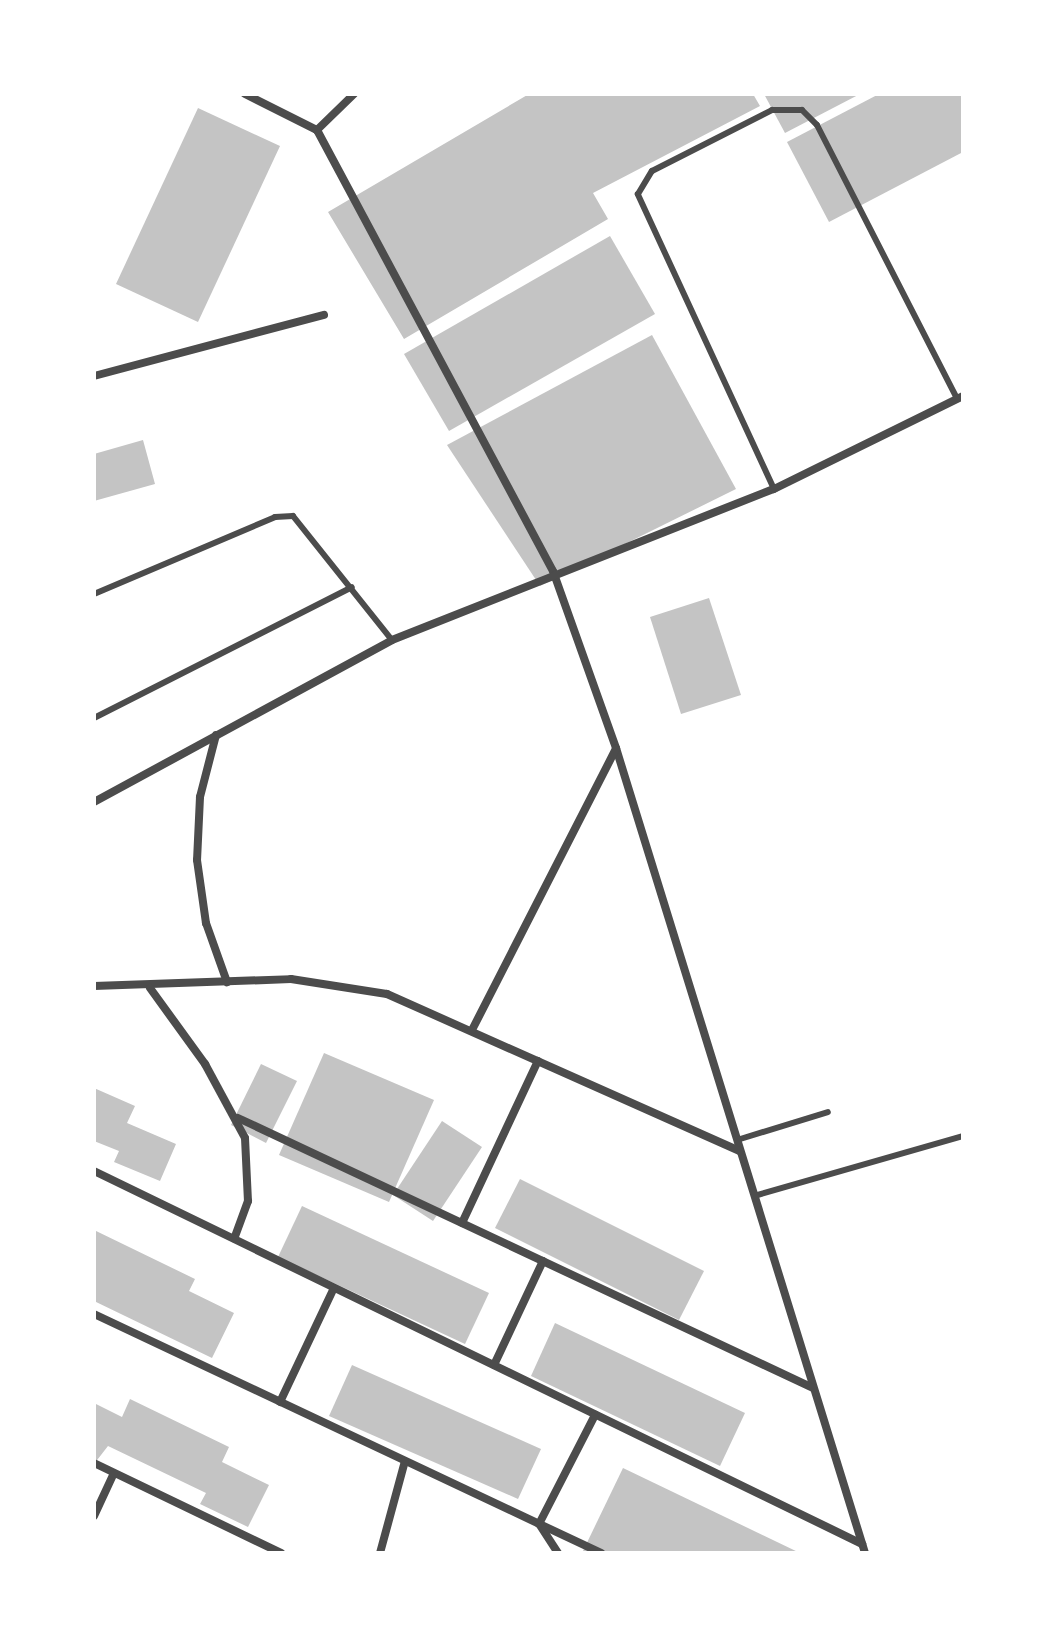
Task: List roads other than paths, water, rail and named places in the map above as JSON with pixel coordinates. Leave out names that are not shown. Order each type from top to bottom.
[{"type":"street","points":[[245,94],[317,130],[553,571],[616,748],[863,1549]]},
{"type":"street","points":[[317,130],[354,94]]},
{"type":"street","points":[[94,376],[324,315]]},
{"type":"street","points":[[94,802],[392,640],[553,571],[774,489],[960,398]]},
{"type":"street","points":[[216,735],[200,797],[197,860],[206,923],[227,982]]},
{"type":"street","points":[[472,1030],[616,748]]},
{"type":"street","points":[[94,986],[150,988],[227,982],[356,987],[472,1030],[740,1151]]},
{"type":"street","points":[[150,988],[238,1118],[250,1180],[234,1239]]},
{"type":"street","points":[[462,1223],[538,1061]]},
{"type":"street","points":[[238,1118],[813,1388]]},
{"type":"street","points":[[94,1171],[863,1549]]},
{"type":"street","points":[[494,1365],[543,1261]]},
{"type":"street","points":[[280,1402],[334,1288]]},
{"type":"street","points":[[94,1314],[601,1553]]},
{"type":"street","points":[[539,1524],[595,1415]]},
{"type":"street","points":[[380,1553],[405,1461]]},
{"type":"street","points":[[94,1463],[281,1553]]},
{"type":"street","points":[[94,1516],[114,1473]]},
{"type":"street","points":[[539,1524],[558,1553]]},
{"type":"lane","points":[[774,489],[638,194],[652,171],[772,110],[792,107],[817,125],[960,398]]},
{"type":"lane","points":[[94,594],[284,515],[307,526],[392,640]]},
{"type":"lane","points":[[94,718],[352,587]]},
{"type":"lane","points":[[737,1140],[828,1112]]},
{"type":"lane","points":[[754,1196],[963,1136]]}]
